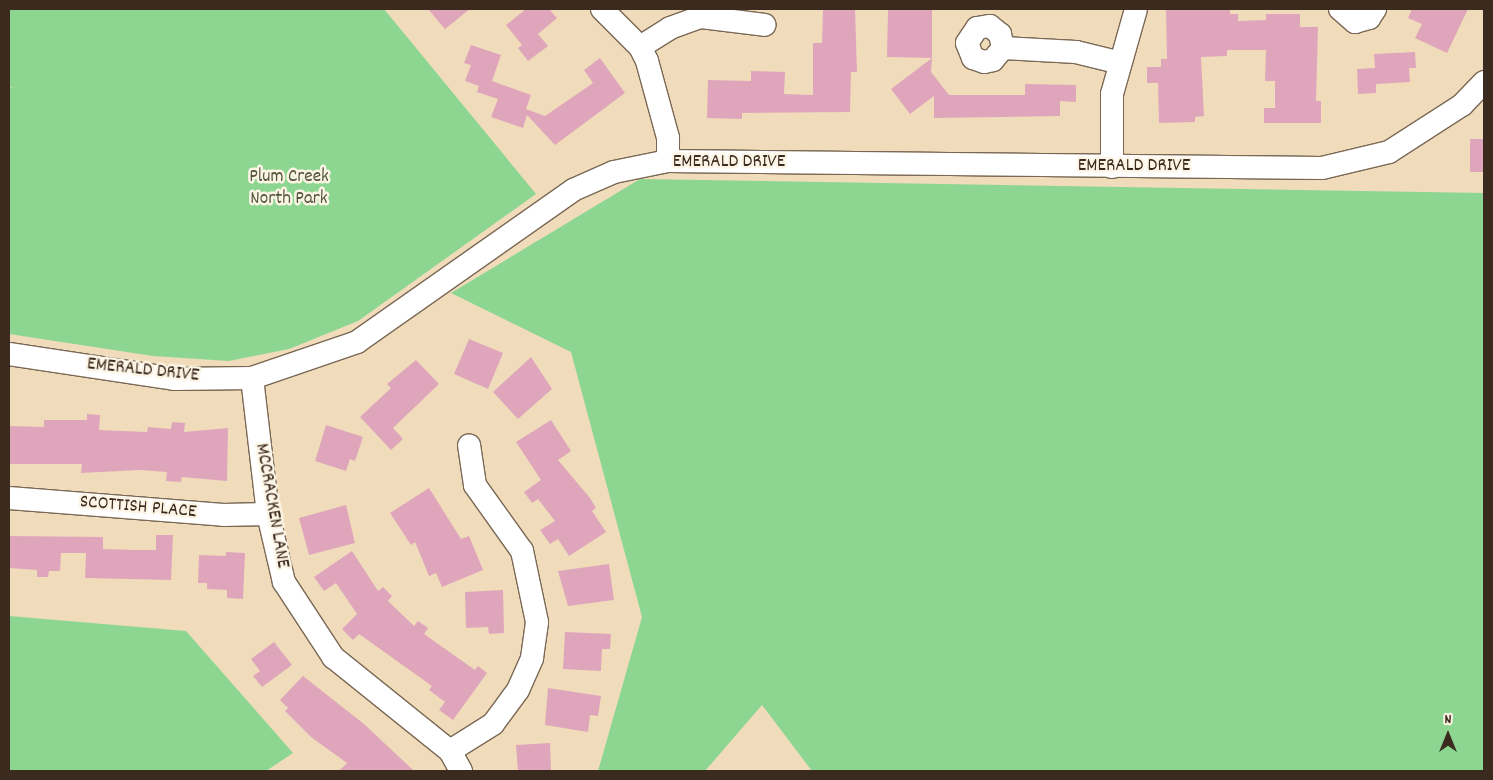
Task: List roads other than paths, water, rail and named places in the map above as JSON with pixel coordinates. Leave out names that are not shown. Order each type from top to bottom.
[{"type":"street","points":[[602,9],[640,47],[656,86],[668,161]]},
{"type":"street","points":[[1112,167],[1110,117],[1117,62],[1136,9]]},
{"type":"street","points":[[1340,9],[1355,22],[1369,18],[1375,9]]},
{"type":"street","points":[[640,47],[670,28],[701,17],[765,25]]},
{"type":"street","points":[[1003,48],[1076,52],[1117,62]]},
{"type":"street","name":"EMERALD DRIVE","points":[[9,354],[174,379],[252,378],[358,342],[573,190],[614,172],[668,161],[1322,168],[1389,152],[1462,105],[1484,82]]},
{"type":"street","name":"MCCRACKEN LANE","points":[[252,378],[268,514],[284,582],[308,625],[333,657],[450,752],[461,771]]},
{"type":"street","points":[[450,752],[492,724],[518,690],[532,658],[537,622],[522,551],[475,485],[469,446]]},
{"type":"street","name":"SCOTTISH PLACE","points":[[9,498],[223,515],[268,514]]},
{"type":"park label","name":"Plum Creek North Park","points":[[289,189]]}]
